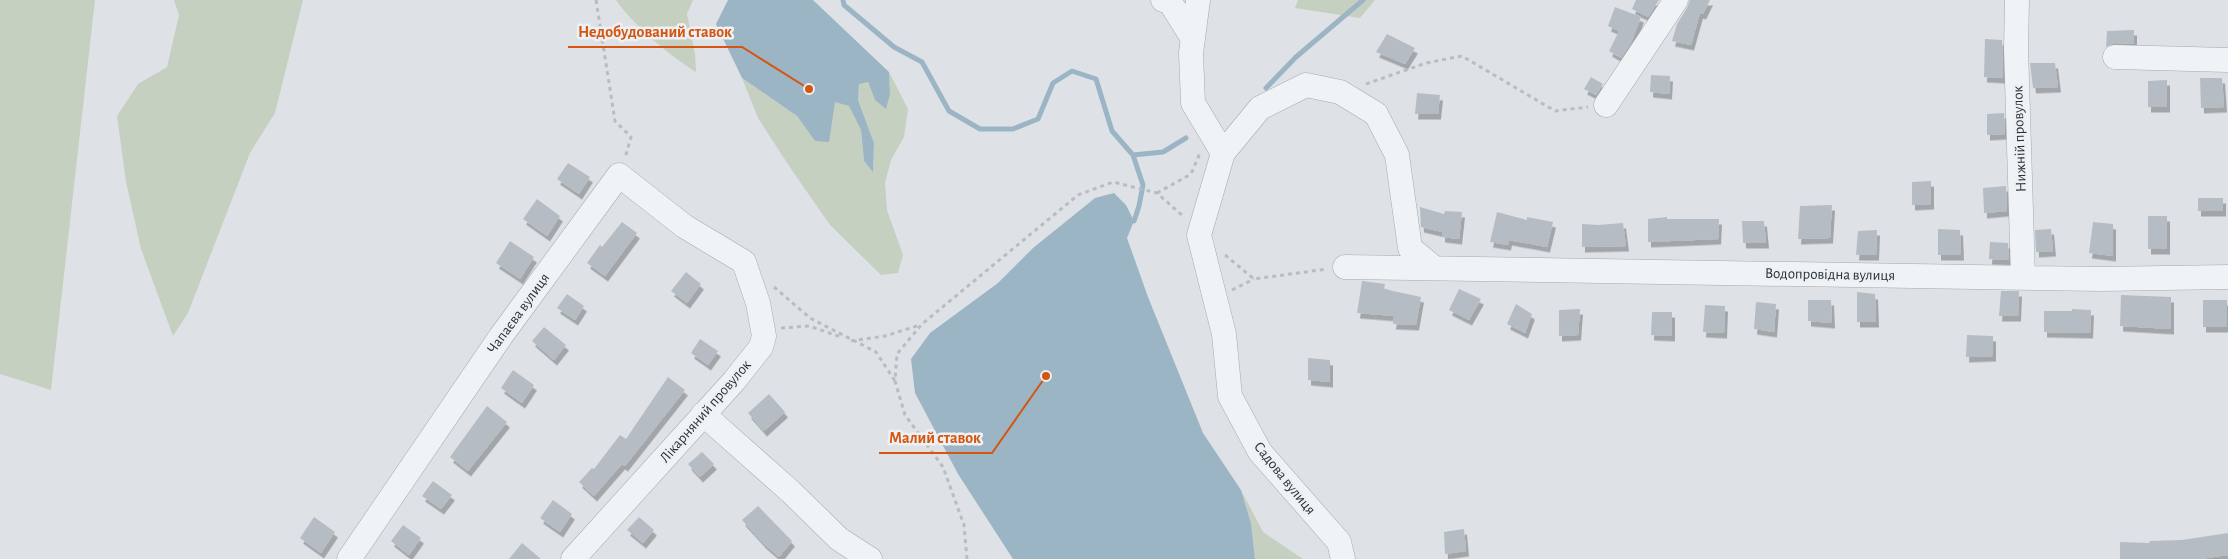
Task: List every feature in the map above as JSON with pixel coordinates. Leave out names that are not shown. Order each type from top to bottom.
[{"type":"street","points":[[1198,0],[1191,53],[1193,103],[1223,153]]},
{"type":"street","points":[[1606,105],[1676,0]]},
{"type":"street","name":"Нижній провулок","points":[[2017,0],[2016,48],[2023,277]]},
{"type":"street","points":[[1169,1],[1193,39]]},
{"type":"street","points":[[2115,57],[2228,60]]},
{"type":"street","points":[[1216,299],[1199,235],[1223,153],[1260,108],[1306,85],[1340,92],[1376,114],[1397,154],[1410,248],[1433,267]]},
{"type":"street","points":[[619,175],[684,226],[744,262],[758,303],[764,336]]},
{"type":"street","name":"Чапаєва вулиця","points":[[349,559],[501,336],[619,175]]},
{"type":"street","name":"Водопровідна вулиця","points":[[1345,267],[2102,279],[2228,277]]},
{"type":"street","name":"Садова вулиця","points":[[1216,299],[1224,334],[1230,396],[1260,452],[1339,542],[1343,559]]},
{"type":"street","name":"Лікарняний провулок","points":[[573,559],[734,382],[761,347],[764,336]]},
{"type":"street","points":[[703,414],[791,492],[839,539],[870,559]]},
{"type":"path","points":[[596,0],[615,121],[631,137],[619,175]]},
{"type":"path","points":[[1340,92],[1426,63],[1462,56],[1555,111],[1606,105]]},
{"type":"path","points":[[1157,193],[1191,174],[1210,131]]},
{"type":"path","points":[[968,559],[964,525],[942,467],[905,415],[896,381],[897,354],[922,324],[1078,195],[1113,182],[1157,193],[1182,215],[1199,235],[1254,278]]},
{"type":"path","points":[[744,262],[810,318],[851,341],[885,336],[922,324]]},
{"type":"path","points":[[1216,299],[1254,278],[1345,267]]},
{"type":"path","points":[[764,336],[770,328],[809,326],[876,352],[896,381]]},
{"type":"green space","points":[[0,0],[95,0],[51,390],[0,374]]},
{"type":"green space","points":[[174,0],[303,0],[275,113],[250,153],[188,313],[173,336],[141,249],[126,182],[117,116],[138,84],[167,67],[179,15]]},
{"type":"green space","points":[[616,0],[693,0],[687,14],[695,54],[696,72],[675,58],[653,39]]},
{"type":"green space","points":[[1298,0],[1375,0],[1360,18],[1295,8]]},
{"type":"green space","points":[[889,72],[908,109],[904,137],[891,160],[885,183],[887,210],[903,255],[898,273],[881,275],[830,225],[758,118],[742,78],[797,116],[815,141],[831,117],[835,101],[849,106],[861,130],[864,161],[873,171],[874,143],[858,100],[859,83],[868,82],[875,100],[890,94]]},
{"type":"green space","points":[[1241,490],[1263,532],[1303,559],[1255,559],[1251,523]]},
{"type":"water","points":[[728,0],[813,0],[889,72],[890,94],[886,109],[875,100],[868,82],[859,84],[858,100],[874,143],[873,172],[864,161],[861,130],[849,106],[835,102],[829,142],[815,141],[797,116],[742,78],[716,24]]},
{"type":"water","points":[[1114,193],[1126,205],[1134,221],[1127,238],[1148,297],[1203,433],[1241,490],[1251,523],[1255,559],[1013,559],[958,474],[915,393],[911,359],[930,333],[998,283],[1033,248],[1095,198]]},
{"type":"building","points":[[1636,0],[1659,0],[1648,17],[1632,9]]},
{"type":"building","points":[[1690,0],[1710,0],[1703,14],[1700,13],[1691,45],[1672,41],[1677,24]]},
{"type":"building","points":[[1615,7],[1641,17],[1631,43],[1621,58],[1609,51],[1619,31],[1608,26]]},
{"type":"building","points":[[2134,30],[2134,44],[2115,43],[2106,47],[2107,31]]},
{"type":"building","points":[[1387,34],[1415,48],[1405,64],[1376,52]]},
{"type":"building","points":[[1985,39],[2002,40],[2003,78],[1984,77]]},
{"type":"building","points":[[2030,63],[2055,63],[2058,87],[2033,88]]},
{"type":"building","points":[[1651,75],[1670,76],[1669,94],[1650,92]]},
{"type":"building","points":[[1591,77],[1603,84],[1596,95],[1584,89]]},
{"type":"building","points":[[2200,78],[2222,78],[2224,107],[2201,108]]},
{"type":"building","points":[[2167,80],[2167,107],[2148,107],[2148,81]]},
{"type":"building","points":[[1417,93],[1440,95],[1438,114],[1415,114]]},
{"type":"building","points":[[2004,113],[2005,134],[1987,135],[1987,114]]},
{"type":"building","points":[[568,163],[590,177],[579,194],[557,179]]},
{"type":"building","points":[[1931,181],[1931,204],[1912,205],[1912,182]]},
{"type":"building","points":[[2006,186],[2007,211],[1984,213],[1983,188]]},
{"type":"building","points":[[2198,198],[2223,198],[2223,211],[2198,211]]},
{"type":"building","points":[[537,199],[560,216],[547,236],[523,219]]},
{"type":"building","points":[[1832,205],[1830,238],[1798,239],[1800,206]]},
{"type":"building","points":[[1420,207],[1444,214],[1445,211],[1462,212],[1459,239],[1442,237],[1442,232],[1421,227]]},
{"type":"building","points":[[1497,212],[1527,220],[1527,217],[1553,222],[1547,247],[1509,240],[1508,245],[1490,242]]},
{"type":"building","points":[[2148,216],[2167,216],[2167,249],[2148,249]]},
{"type":"building","points":[[1667,217],[1667,219],[1719,219],[1718,239],[1648,242],[1648,219]]},
{"type":"building","points":[[1742,221],[1764,221],[1766,243],[1743,243]]},
{"type":"building","points":[[622,222],[637,233],[605,276],[587,263],[600,245],[602,247]]},
{"type":"building","points":[[2093,222],[2113,224],[2113,256],[2089,253]]},
{"type":"building","points":[[1623,223],[1626,246],[1582,247],[1582,224]]},
{"type":"building","points":[[1938,229],[1960,230],[1961,255],[1938,255]]},
{"type":"building","points":[[2051,229],[2053,251],[2036,252],[2035,230]]},
{"type":"building","points":[[1877,230],[1876,255],[1856,255],[1858,231]]},
{"type":"building","points":[[510,241],[534,257],[520,279],[496,263]]},
{"type":"building","points":[[1990,242],[2008,243],[2009,260],[1989,259]]},
{"type":"building","points":[[686,272],[701,284],[687,303],[671,291]]},
{"type":"building","points":[[1362,281],[1385,284],[1384,289],[1421,297],[1416,325],[1393,324],[1394,316],[1357,313]]},
{"type":"building","points":[[1459,289],[1481,299],[1469,320],[1449,310]]},
{"type":"building","points":[[2001,291],[2019,291],[2018,316],[1999,316]]},
{"type":"building","points":[[1857,292],[1875,294],[1876,322],[1857,322]]},
{"type":"building","points":[[567,294],[584,306],[575,320],[557,308]]},
{"type":"building","points":[[2121,295],[2171,297],[2171,329],[2120,326]]},
{"type":"building","points":[[1808,300],[1831,300],[1832,323],[1808,321]]},
{"type":"building","points":[[2203,300],[2227,300],[2227,327],[2203,327]]},
{"type":"building","points":[[1756,302],[1776,304],[1774,332],[1754,329]]},
{"type":"building","points":[[1516,304],[1532,314],[1525,333],[1507,324]]},
{"type":"building","points":[[1705,305],[1725,306],[1724,333],[1703,332]]},
{"type":"building","points":[[1580,309],[1578,335],[1559,336],[1559,310]]},
{"type":"building","points":[[2072,309],[2091,310],[2090,333],[2044,332],[2044,311],[2072,311]]},
{"type":"building","points":[[1652,312],[1672,312],[1672,336],[1651,335]]},
{"type":"building","points":[[544,327],[566,345],[554,360],[532,341]]},
{"type":"building","points":[[1967,335],[1993,336],[1993,356],[1966,357]]},
{"type":"building","points":[[700,339],[718,351],[708,365],[691,353]]},
{"type":"building","points":[[1308,358],[1330,360],[1330,382],[1308,380]]},
{"type":"building","points":[[513,370],[534,385],[522,403],[501,388]]},
{"type":"building","points":[[668,377],[685,390],[625,466],[622,464],[594,496],[579,482],[592,468],[594,469],[620,435],[626,439]]},
{"type":"building","points":[[769,394],[785,412],[764,431],[748,413]]},
{"type":"building","points":[[487,406],[507,422],[468,471],[450,457]]},
{"type":"building","points":[[702,452],[714,464],[700,477],[688,464]]},
{"type":"building","points":[[433,481],[452,495],[441,509],[422,496]]},
{"type":"building","points":[[553,500],[572,514],[560,532],[540,518]]},
{"type":"building","points":[[758,506],[792,541],[779,557],[742,520]]},
{"type":"building","points":[[314,517],[335,532],[321,553],[300,538]]},
{"type":"building","points":[[639,517],[654,530],[643,543],[627,530]]},
{"type":"building","points":[[403,525],[421,538],[409,555],[391,541]]},
{"type":"building","points":[[1464,529],[1466,551],[1445,554],[1444,532]]},
{"type":"building","points":[[2228,533],[2228,555],[2200,559],[2120,559],[2120,542],[2150,543],[2149,541],[2182,540]]},
{"type":"building","points":[[522,543],[541,559],[509,559]]},
{"type":"waterway","points":[[843,0],[844,5],[894,47],[922,62],[949,111],[980,129],[1013,129],[1038,119],[1053,83],[1072,71],[1096,79],[1112,131],[1133,155],[1143,185],[1134,221]]},
{"type":"waterway","points":[[1266,88],[1296,57],[1363,0]]},
{"type":"waterway","points":[[1133,155],[1163,152],[1186,138]]},
{"type":"place","name":"Недобудований ставок","points":[[809,89]]},
{"type":"place","name":"Малий ставок","points":[[1046,376]]}]
